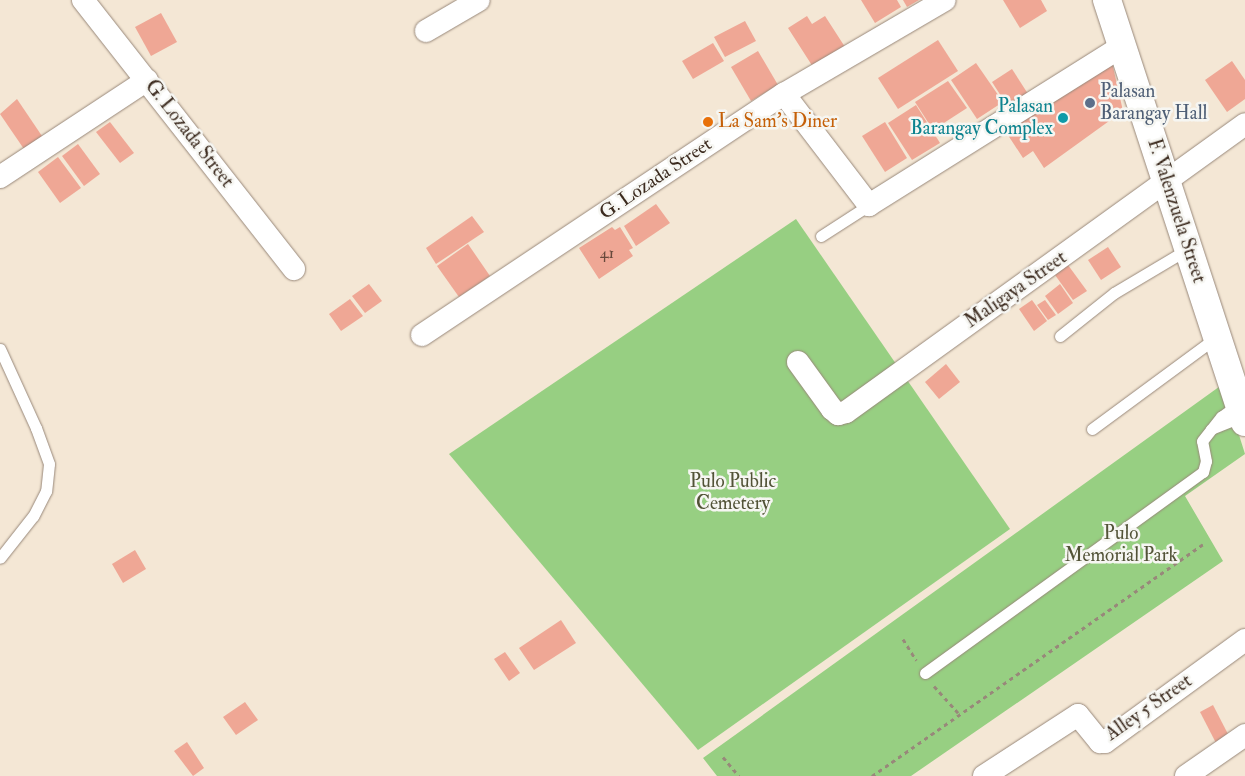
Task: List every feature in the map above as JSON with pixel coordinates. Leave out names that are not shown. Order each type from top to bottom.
[{"type":"street","name":"G. Lozada Street","points":[[83,0],[294,269]]},
{"type":"street","points":[[426,31],[479,0]]},
{"type":"street","name":"G. Lozada Street","points":[[422,335],[784,94],[946,0]]},
{"type":"street","name":"F. Valenzuela Street","points":[[1107,0],[1243,414]]},
{"type":"street","points":[[784,94],[869,205],[1122,46]]},
{"type":"street","points":[[0,177],[147,80]]},
{"type":"street","name":"Maligaya Street","points":[[798,362],[832,409],[838,414],[846,412],[1167,183],[1245,124]]},
{"type":"street","name":"Alley 5 Street","points":[[984,776],[1078,715],[1100,742],[1105,742],[1245,640]]},
{"type":"street","points":[[1186,776],[1245,735]]},
{"type":"lane","points":[[821,236],[869,205]]},
{"type":"lane","points":[[1060,336],[1114,293],[1188,249]]},
{"type":"lane","points":[[1092,429],[1217,337]]},
{"type":"lane","points":[[0,349],[36,428],[48,464],[46,491],[34,516],[0,558]]},
{"type":"lane","points":[[925,673],[1203,472],[1206,461],[1202,441],[1210,429],[1243,414]]},
{"type":"path","points":[[872,776],[958,713],[1203,544]]},
{"type":"path","points":[[903,639],[925,673],[958,713]]},
{"type":"path","points":[[723,757],[739,776]]},
{"type":"green space","name":"Pulo Public Cemetery","points":[[796,219],[1010,529],[698,750],[449,454]]},
{"type":"green space","name":"Pulo Memorial Park","points":[[1223,384],[1245,454],[1185,496],[1223,561],[911,776],[717,776],[703,758]]},
{"type":"building","points":[[861,0],[897,0],[901,7],[875,23]]},
{"type":"building","points":[[903,0],[919,0],[907,7]]},
{"type":"building","points":[[1003,0],[1041,0],[1047,11],[1020,28]]},
{"type":"building","points":[[161,13],[177,42],[151,56],[135,27]]},
{"type":"building","points":[[807,16],[812,24],[825,16],[845,47],[813,67],[788,28]]},
{"type":"building","points":[[745,21],[756,41],[725,57],[714,37]]},
{"type":"building","points":[[938,40],[958,71],[898,109],[878,78]]},
{"type":"building","points":[[713,43],[724,61],[693,79],[682,61]]},
{"type":"building","points":[[758,51],[778,85],[751,101],[731,67]]},
{"type":"building","name":"Palasan Barangay Complex","points":[[1111,58],[1123,111],[1044,168],[1033,151],[1023,158],[1002,126]]},
{"type":"building","points":[[1232,61],[1245,80],[1245,99],[1227,112],[1205,80]]},
{"type":"building","points":[[976,63],[1003,102],[977,119],[951,80]]},
{"type":"building","points":[[1012,69],[1030,97],[1010,110],[992,82]]},
{"type":"building","points":[[948,81],[967,108],[933,130],[915,102]]},
{"type":"building","points":[[17,99],[44,139],[26,152],[0,114]]},
{"type":"building","points":[[916,105],[940,143],[912,160],[888,123]]},
{"type":"building","points":[[110,122],[134,153],[120,163],[96,132]]},
{"type":"building","points":[[885,122],[907,158],[885,172],[862,136]]},
{"type":"building","points":[[78,144],[100,174],[84,186],[62,156]]},
{"type":"building","points":[[58,157],[81,188],[60,203],[38,172]]},
{"type":"building","points":[[656,204],[670,223],[636,246],[624,226]]},
{"type":"building","points":[[472,216],[484,232],[436,264],[426,248]]},
{"type":"building","points":[[612,227],[615,230],[620,227],[633,248],[629,250],[633,256],[599,279],[579,248]]},
{"type":"building","points":[[468,244],[490,276],[459,297],[437,266]]},
{"type":"building","points":[[1108,247],[1121,267],[1101,280],[1088,260]]},
{"type":"building","points":[[1068,265],[1087,291],[1073,300],[1055,275]]},
{"type":"building","points":[[369,284],[382,301],[365,313],[352,296]]},
{"type":"building","points":[[1060,284],[1073,303],[1058,314],[1045,296]]},
{"type":"building","points":[[350,299],[363,316],[341,331],[329,314]]},
{"type":"building","points":[[1032,300],[1047,321],[1034,331],[1019,309]]},
{"type":"building","points":[[1045,300],[1056,315],[1048,320],[1037,305]]},
{"type":"building","points":[[946,364],[960,382],[939,399],[925,382]]},
{"type":"building","points":[[135,550],[146,569],[123,583],[112,564]]},
{"type":"building","points":[[561,620],[576,643],[534,670],[519,648]]},
{"type":"building","points":[[505,652],[520,673],[509,681],[494,659]]},
{"type":"building","points":[[245,702],[258,720],[236,735],[223,717]]},
{"type":"building","points":[[1213,705],[1229,736],[1216,743],[1200,712]]},
{"type":"building","points":[[187,742],[204,768],[193,776],[174,751]]},
{"type":"place","name":"Palasan Barangay Hall","points":[[1090,103]]},
{"type":"place","name":"Palasan Barangay Complex","points":[[1063,118]]},
{"type":"place","name":"La Sam's Diner","points":[[708,122]]}]
